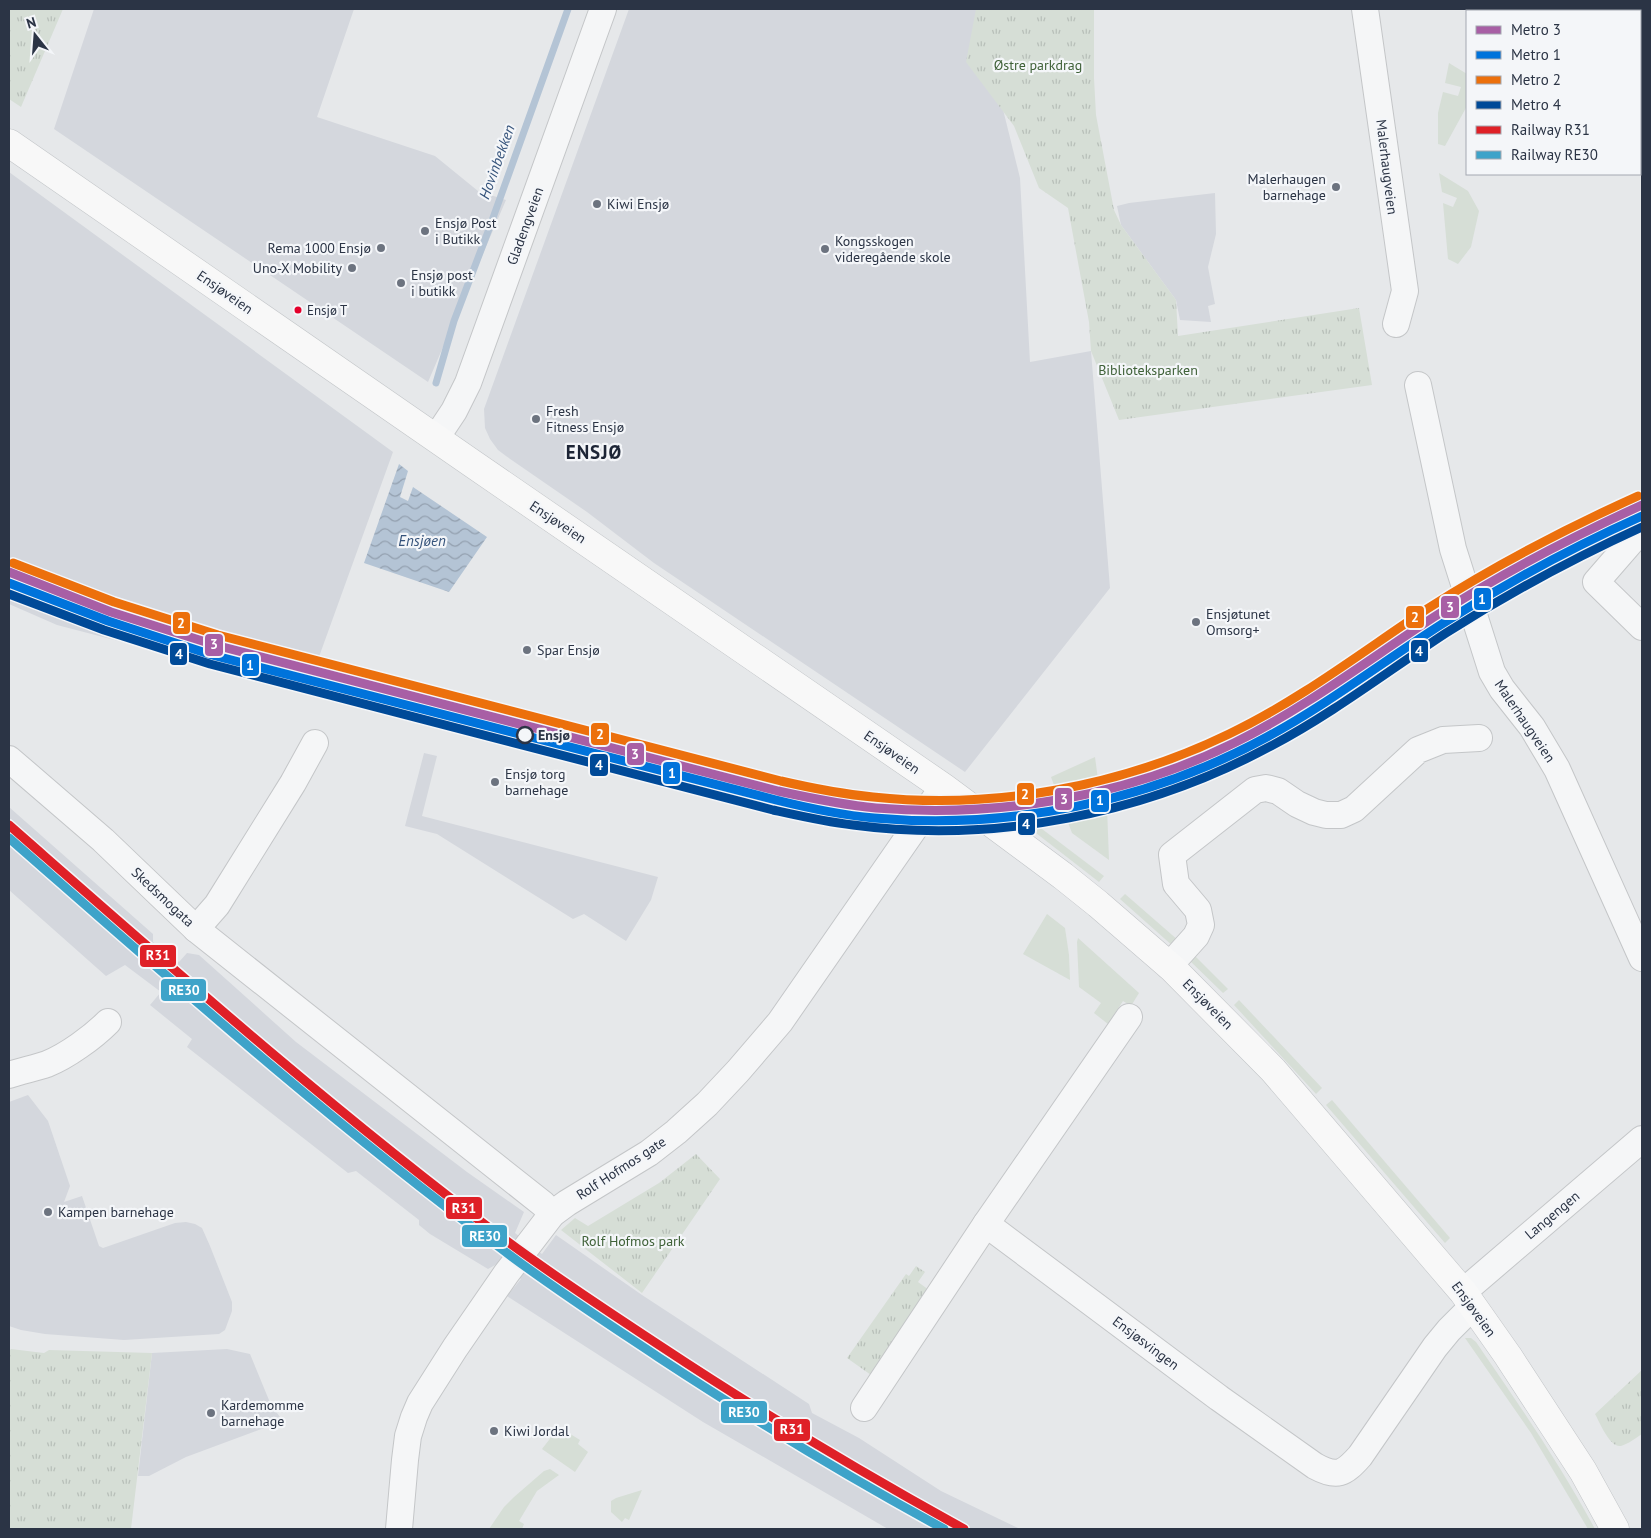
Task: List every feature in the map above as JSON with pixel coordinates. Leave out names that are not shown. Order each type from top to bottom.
[{"type":"main road","name":"Ensjøveien","points":[[9,143],[943,787],[1064,876],[1170,966],[1273,1070],[1468,1299],[1530,1389],[1583,1471],[1616,1529]]},
{"type":"street","name":"Gladengveien","points":[[436,438],[454,412],[467,386],[603,9]]},
{"type":"street","name":"Malerhaugveien","points":[[1365,9],[1404,291],[1396,324]]},
{"type":"street","name":"Malerhaugveien","points":[[1418,385],[1453,549],[1492,672],[1502,689],[1532,727],[1557,769],[1642,958]]},
{"type":"street","points":[[1642,529],[1596,582],[1642,627]]},
{"type":"street","points":[[1170,966],[1196,936],[1201,925],[1198,910],[1176,884],[1172,855],[1255,790],[1266,788],[1278,792],[1314,812],[1326,815],[1341,815],[1354,809],[1418,750],[1443,740],[1479,738]]},
{"type":"street","name":"Skedsmogata","points":[[9,759],[103,840],[196,929],[217,906],[293,783],[315,743]]},
{"type":"street","name":"Rolf Hofmos gate","points":[[398,1529],[408,1436],[414,1417],[420,1403],[454,1348],[506,1274],[552,1214],[566,1203],[649,1154],[707,1104],[738,1071],[786,1015],[943,787]]},
{"type":"street","points":[[196,929],[543,1204],[552,1214]]},
{"type":"street","points":[[864,1408],[986,1224],[1129,1017]]},
{"type":"street","points":[[9,1074],[47,1064],[80,1044],[108,1022]]},
{"type":"street","name":"Langengen","points":[[1468,1299],[1642,1139]]},
{"type":"street","name":"Ensjøsvingen","points":[[986,1224],[1219,1398],[1315,1466],[1335,1474],[1344,1470],[1360,1456],[1468,1299]]},
{"type":"shaded area","points":[[94,9],[354,9],[317,117],[435,156],[478,191],[506,200],[428,382],[54,129]]},
{"type":"shaded area","points":[[629,9],[997,9],[992,65],[1020,178],[1030,362],[1091,351],[1110,588],[965,772],[654,563],[587,512],[498,450],[485,428],[484,409]]},
{"type":"shaded area","points":[[9,172],[393,452],[307,690],[57,625],[9,604]]},
{"type":"shaded area","points":[[1215,193],[1216,234],[1208,267],[1215,304],[1208,306],[1211,322],[1180,320],[1176,300],[1121,225],[1117,206]]},
{"type":"shaded area","points":[[424,753],[437,756],[422,816],[658,877],[651,900],[626,941],[584,914],[573,919],[437,834],[405,826]]},
{"type":"shaded area","points":[[9,807],[153,934],[153,942],[179,962],[187,953],[199,955],[296,1042],[467,1172],[524,1212],[515,1233],[542,1254],[556,1235],[642,1295],[809,1404],[812,1413],[859,1438],[941,1491],[1020,1529],[888,1529],[703,1422],[507,1296],[521,1279],[497,1264],[488,1269],[430,1234],[419,1225],[419,1220],[356,1171],[348,1173],[187,1047],[192,1039],[150,1005],[161,992],[125,965],[106,976],[9,890]]},
{"type":"shaded area","name":"Kampen barnehage","points":[[28,1095],[48,1121],[70,1186],[64,1202],[82,1196],[99,1246],[103,1248],[175,1223],[186,1222],[202,1228],[232,1302],[232,1311],[225,1330],[219,1334],[124,1340],[45,1334],[9,1326],[9,1102]]},
{"type":"shaded area","name":"Kardemomme barnehage","points":[[227,1349],[250,1354],[271,1405],[283,1421],[186,1457],[149,1476],[138,1476],[152,1353]]},
{"type":"green space","points":[[9,9],[63,9],[21,107],[9,99]]},
{"type":"green space","points":[[976,9],[1094,9],[1096,115],[1114,210],[1121,225],[1176,300],[1178,336],[1359,308],[1372,385],[1119,420],[1091,351],[1089,322],[1068,208],[1039,188],[1014,126],[966,62]]},
{"type":"green space","points":[[1449,63],[1466,73],[1466,108],[1445,146],[1438,144],[1438,113],[1443,92],[1458,96],[1461,87],[1445,83]]},
{"type":"green space","points":[[1439,173],[1468,191],[1479,211],[1471,247],[1458,264],[1448,259],[1443,203],[1453,207],[1457,198],[1442,192]]},
{"type":"green space","points":[[1095,757],[1099,787],[1107,807],[1109,860],[1072,833],[1051,777]]},
{"type":"green space","points":[[1013,807],[1104,876],[1099,882],[1009,812]]},
{"type":"green space","points":[[1125,894],[1179,941],[1174,947],[1120,899]]},
{"type":"green space","points":[[1047,914],[1065,928],[1070,980],[1023,954]]},
{"type":"green space","points":[[1078,938],[1139,993],[1131,1006],[1123,1001],[1108,1024],[1094,1013],[1101,1003],[1079,987]]},
{"type":"green space","points":[[1191,952],[1228,989],[1223,993],[1186,957]]},
{"type":"green space","points":[[1239,1000],[1322,1088],[1316,1094],[1234,1005]]},
{"type":"green space","points":[[1332,1100],[1450,1238],[1445,1243],[1326,1105]]},
{"type":"green space","name":"Rolf Hofmos park","points":[[696,1154],[720,1179],[642,1293],[561,1230],[575,1218],[588,1226],[659,1183]]},
{"type":"green space","points":[[916,1266],[925,1272],[918,1282],[929,1290],[871,1375],[847,1358],[906,1274],[909,1276]]},
{"type":"green space","points":[[1465,1338],[1471,1338],[1476,1342],[1553,1457],[1595,1529],[1588,1529],[1531,1433]]},
{"type":"green space","points":[[11,1349],[44,1353],[49,1350],[152,1353],[131,1529],[9,1529],[9,1351]]},
{"type":"green space","points":[[1642,1370],[1642,1434],[1626,1444],[1617,1446],[1609,1439],[1595,1414]]},
{"type":"green space","points":[[559,1427],[580,1440],[578,1444],[588,1452],[575,1472],[542,1449]]},
{"type":"green space","points":[[550,1469],[559,1475],[537,1491],[519,1521],[524,1524],[522,1529],[489,1529],[504,1507],[514,1497],[544,1471]]},
{"type":"green space","points":[[642,1490],[629,1520],[625,1518],[622,1522],[611,1512],[611,1501]]},
{"type":"water","name":"Ensjøen","points":[[399,464],[408,471],[400,497],[408,501],[413,487],[487,537],[449,592],[364,563]]},
{"type":"waterway","name":"Hovinbekken","points":[[436,383],[454,321],[568,9]]},
{"type":"metro line","name":"2","points":[[13,563],[114,602],[218,635],[781,781],[827,791],[873,797],[918,800],[964,800],[1010,797],[1100,781],[1144,768],[1229,734],[1306,691],[1427,609],[1478,578],[1557,535],[1638,496]]},
{"type":"metro line","name":"3","points":[[9,572],[111,612],[215,645],[778,791],[814,799],[876,808],[968,810],[1014,806],[1105,790],[1192,762],[1234,743],[1286,715],[1484,586],[1588,530],[1642,505]]},
{"type":"metro line","name":"1","points":[[9,583],[108,621],[212,655],[776,800],[825,811],[874,818],[925,821],[976,820],[1026,815],[1126,794],[1174,779],[1221,760],[1267,737],[1312,711],[1420,638],[1515,580],[1565,553],[1642,516]]},
{"type":"metro line","name":"4","points":[[9,594],[104,630],[210,664],[773,810],[823,821],[853,825],[907,830],[961,830],[1014,826],[1068,818],[1121,806],[1172,790],[1223,770],[1294,734],[1360,692],[1446,633],[1518,590],[1642,527]]},
{"type":"rail line","name":"R31","points":[[9,825],[315,1089],[504,1239],[582,1294],[736,1395],[849,1464],[964,1529]]},
{"type":"rail line","name":"RE30","points":[[9,838],[311,1099],[435,1199],[518,1261],[597,1317],[728,1402],[799,1446],[944,1529]]},
{"type":"place","name":"Malerhaugen barnehage","points":[[1336,187]]},
{"type":"place","name":"Kiwi Ensjø","points":[[597,204]]},
{"type":"place","name":"Ensjø Post i Butikk","points":[[425,231]]},
{"type":"place","name":"Rema 1000 Ensjø","points":[[381,248]]},
{"type":"place","name":"Kongsskogen videregående skole","points":[[825,249]]},
{"type":"place","name":"Uno-X Mobility","points":[[352,268]]},
{"type":"place","name":"Ensjø post i butikk","points":[[401,283]]},
{"type":"place","name":"Ensjø T","points":[[298,310]]},
{"type":"place","name":"Fresh Fitness Ensjø","points":[[536,419]]},
{"type":"place","name":"Ensjøtunet Omsorg+","points":[[1196,622]]},
{"type":"place","name":"Spar Ensjø","points":[[527,650]]},
{"type":"place","name":"Ensjø","points":[[525,735]]},
{"type":"place","name":"Ensjø torg barnehage","points":[[495,782]]},
{"type":"place","name":"Kampen barnehage","points":[[48,1212]]},
{"type":"place","name":"Kardemomme barnehage","points":[[211,1413]]},
{"type":"place","name":"Kiwi Jordal","points":[[494,1431]]},
{"type":"district","name":"ENSJØ","points":[[594,452]]},
{"type":"park label","name":"Østre parkdrag","points":[[1038,65]]},
{"type":"park label","name":"Biblioteksparken","points":[[1148,370]]}]
